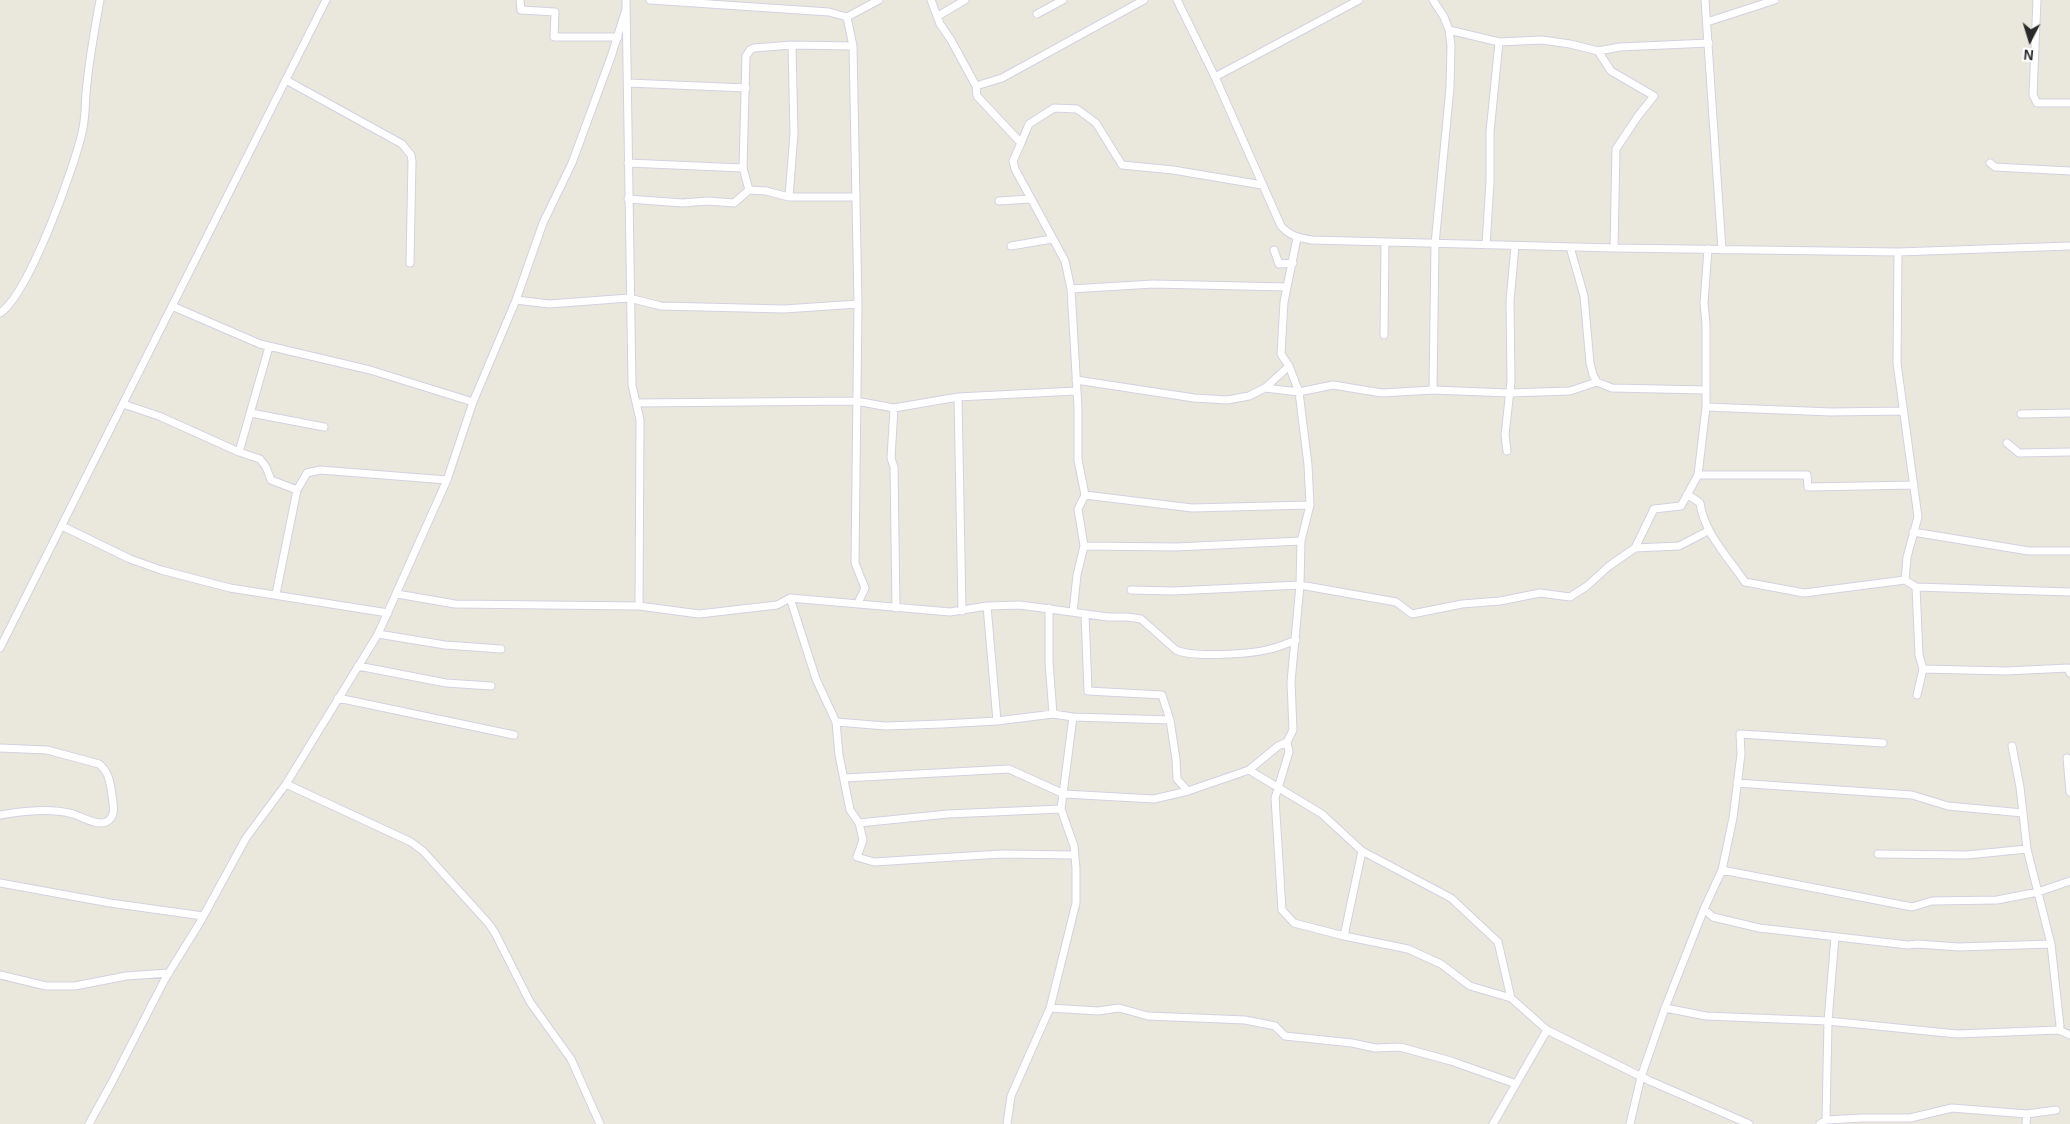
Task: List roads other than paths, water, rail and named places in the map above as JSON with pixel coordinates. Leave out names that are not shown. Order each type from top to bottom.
[{"type":"street","points":[[0,313],[7,309],[33,265],[75,156],[83,128],[87,83],[100,0]]},
{"type":"street","points":[[0,648],[326,0]]},
{"type":"street","points":[[520,0],[521,10],[555,12],[554,37],[618,36]]},
{"type":"street","points":[[626,0],[629,298],[632,385],[640,420],[639,606]]},
{"type":"street","points":[[650,0],[829,12],[847,17],[879,0]]},
{"type":"street","points":[[931,0],[940,24],[976,86],[977,96],[1022,143]]},
{"type":"street","points":[[938,16],[965,0]]},
{"type":"street","points":[[1037,14],[1063,0]]},
{"type":"street","points":[[976,86],[1002,78],[1144,0]]},
{"type":"street","points":[[1177,0],[1215,76],[1281,226],[1288,234],[1297,238],[1385,243],[1898,252],[2070,246]]},
{"type":"street","points":[[1215,76],[1359,0]]},
{"type":"street","points":[[1433,0],[1444,17],[1449,30],[1451,45],[1450,88],[1435,244],[1433,390]]},
{"type":"street","points":[[1705,0],[1722,250]]},
{"type":"street","points":[[1707,22],[1775,0]]},
{"type":"street","points":[[2038,0],[2033,95],[2037,103],[2070,103]]},
{"type":"street","points":[[89,1124],[168,973],[203,916],[246,838],[286,784],[378,634],[447,480],[473,402],[516,300],[543,223],[572,163],[626,9]]},
{"type":"street","points":[[847,17],[853,46],[858,304],[855,563],[865,588],[858,604]]},
{"type":"street","points":[[1449,30],[1499,42],[1542,40],[1570,44],[1598,52],[1620,47],[1709,43]]},
{"type":"street","points":[[1486,245],[1490,182],[1490,132],[1499,42]]},
{"type":"street","points":[[749,190],[743,168],[746,56],[750,50],[754,48],[792,45],[853,46]]},
{"type":"street","points":[[789,197],[794,126],[792,45]]},
{"type":"street","points":[[1598,52],[1611,71],[1654,96],[1616,149],[1614,248]]},
{"type":"street","points":[[286,80],[394,139],[408,150],[412,161],[410,263]]},
{"type":"street","points":[[628,83],[746,88]]},
{"type":"street","points":[[1073,612],[1084,546],[1078,509],[1085,495],[1078,460],[1078,408],[1071,289],[1065,261],[1014,169],[1013,161],[1029,124],[1054,108],[1077,109],[1096,123],[1122,165],[1173,170],[1262,185]]},
{"type":"street","points":[[628,163],[743,168]]},
{"type":"street","points":[[1990,163],[1995,166],[2070,170]]},
{"type":"street","points":[[628,199],[683,203],[708,201],[734,203],[749,190],[766,191],[789,197],[855,197]]},
{"type":"street","points":[[999,201],[1030,199]]},
{"type":"street","points":[[1297,238],[1284,302],[1281,354],[1289,366],[1299,392],[1308,465],[1310,505],[1301,541],[1300,585],[1291,682],[1293,730],[1288,742],[1289,752],[1275,798],[1282,910],[1294,923],[1344,936],[1408,949],[1441,964],[1470,986],[1511,998],[1547,1030],[1641,1077],[1744,1124]]},
{"type":"street","points":[[1011,246],[1052,239]]},
{"type":"street","points":[[1384,334],[1385,243]]},
{"type":"street","points":[[1507,451],[1505,435],[1511,381],[1510,300],[1515,246]]},
{"type":"street","points":[[1570,247],[1584,296],[1590,364],[1593,375],[1598,382],[1612,388],[1706,390]]},
{"type":"street","points":[[1131,590],[1173,591],[1300,585],[1396,602],[1412,614],[1462,604],[1500,601],[1540,593],[1570,597],[1635,548],[1654,509],[1681,506],[1698,475],[1706,407],[1706,324],[1704,304],[1708,249]]},
{"type":"street","points":[[1274,250],[1279,264],[1293,263]]},
{"type":"street","points":[[1898,252],[1897,363],[1918,518],[1907,558],[1905,580]]},
{"type":"street","points":[[1071,289],[1153,284],[1287,288]]},
{"type":"street","points":[[516,300],[549,304],[629,298],[661,306],[784,309],[858,304]]},
{"type":"street","points":[[172,306],[269,347],[370,370],[473,402]]},
{"type":"street","points":[[240,452],[269,347]]},
{"type":"street","points":[[1076,380],[1194,398],[1227,400],[1249,396],[1265,388],[1289,366]]},
{"type":"street","points":[[1265,388],[1299,392],[1333,386],[1382,393],[1433,390],[1509,393],[1570,391],[1598,382]]},
{"type":"street","points":[[636,403],[856,401],[894,408],[958,397],[1076,391]]},
{"type":"street","points":[[958,397],[962,611]]},
{"type":"street","points":[[124,404],[185,427],[264,462],[271,480],[297,490]]},
{"type":"street","points":[[1706,407],[1831,412],[1903,411]]},
{"type":"street","points":[[894,408],[891,458],[894,467],[896,608]]},
{"type":"street","points":[[250,413],[324,426]]},
{"type":"street","points":[[2021,414],[2070,413]]},
{"type":"street","points":[[2007,443],[2019,453],[2070,452]]},
{"type":"street","points":[[276,594],[297,490],[307,472],[320,470],[447,480]]},
{"type":"street","points":[[1698,475],[1807,475],[1808,487],[1914,485]]},
{"type":"street","points":[[1687,494],[1700,503],[1702,516],[1708,531],[1745,582],[1804,593],[1905,580],[1916,587],[2070,592]]},
{"type":"street","points":[[1085,495],[1192,508],[1310,505]]},
{"type":"street","points":[[62,526],[130,559],[161,570],[230,588],[388,613]]},
{"type":"street","points":[[1635,548],[1679,546],[1708,531]]},
{"type":"street","points":[[1913,532],[2029,551],[2070,551]]},
{"type":"street","points":[[1084,546],[1176,547],[1301,541]]},
{"type":"street","points":[[1916,587],[1919,655],[1923,668],[1918,695]]},
{"type":"street","points":[[397,594],[455,604],[639,606],[699,614],[777,605],[790,598],[950,612],[987,606],[1020,605],[1084,614],[1141,619],[1176,650],[1183,653],[1204,655],[1269,650],[1296,640]]},
{"type":"street","points":[[790,598],[816,679],[836,722],[839,755],[850,810],[859,823],[863,840],[857,856],[874,862],[1001,854],[1074,855]]},
{"type":"street","points":[[987,606],[997,721]]},
{"type":"street","points":[[1048,608],[1049,662],[1053,714]]},
{"type":"street","points":[[1084,614],[1088,691],[1162,695],[1170,720],[1177,779],[1188,792]]},
{"type":"street","points":[[378,634],[445,645],[501,649]]},
{"type":"street","points":[[358,666],[446,683],[491,686]]},
{"type":"street","points":[[1923,668],[2006,671],[2068,668],[2070,673]]},
{"type":"street","points":[[338,698],[514,735]]},
{"type":"street","points":[[836,722],[886,726],[997,721],[1053,714],[1072,717],[1170,720]]},
{"type":"street","points":[[1007,1124],[1011,1096],[1050,1008],[1076,903],[1074,846],[1061,809],[1072,717]]},
{"type":"street","points":[[1630,1124],[1641,1077],[1665,1008],[1704,909],[1722,870],[1733,818],[1740,754],[1740,734],[1883,743]]},
{"type":"street","points":[[845,778],[1009,768],[1064,794],[1154,799],[1188,792],[1248,770],[1278,746],[1288,742]]},
{"type":"street","points":[[2012,746],[2020,787],[2026,849],[2051,944],[2059,1030]]},
{"type":"street","points":[[0,748],[48,750],[99,764],[109,776],[114,808],[110,819],[105,823],[98,823],[71,814],[50,811],[33,810],[0,815]]},
{"type":"street","points":[[2067,758],[2070,792]]},
{"type":"street","points":[[1248,770],[1322,814],[1362,851],[1451,898],[1498,942],[1511,998]]},
{"type":"street","points":[[1737,783],[1912,795],[1948,806],[2023,813]]},
{"type":"street","points":[[286,784],[411,842],[430,858],[495,933],[530,1002],[571,1059],[600,1124]]},
{"type":"street","points":[[859,823],[948,814],[1061,809]]},
{"type":"street","points":[[1878,854],[1967,855],[2026,849]]},
{"type":"street","points":[[1344,936],[1362,851]]},
{"type":"street","points":[[1722,870],[1912,907],[1932,901],[1997,900],[2038,892],[2070,881]]},
{"type":"street","points":[[0,884],[110,903],[203,916]]},
{"type":"street","points":[[1704,909],[1713,917],[1749,926],[1908,945],[1959,947],[2051,944]]},
{"type":"street","points":[[1835,937],[1828,1021],[1823,1122],[1912,1121],[1952,1108],[2027,1114],[2056,1110]]},
{"type":"street","points":[[0,975],[46,986],[75,986],[126,976],[168,973]]},
{"type":"street","points":[[1050,1008],[1098,1011],[1119,1008],[1148,1016],[1245,1020],[1275,1026],[1286,1036],[1375,1048],[1400,1047],[1451,1061],[1516,1084]]},
{"type":"street","points":[[1665,1008],[1706,1016],[1828,1021],[1957,1034],[2059,1030],[2070,1034]]},
{"type":"street","points":[[1493,1124],[1547,1030]]},
{"type":"street","points":[[2026,1124],[2027,1114]]}]
